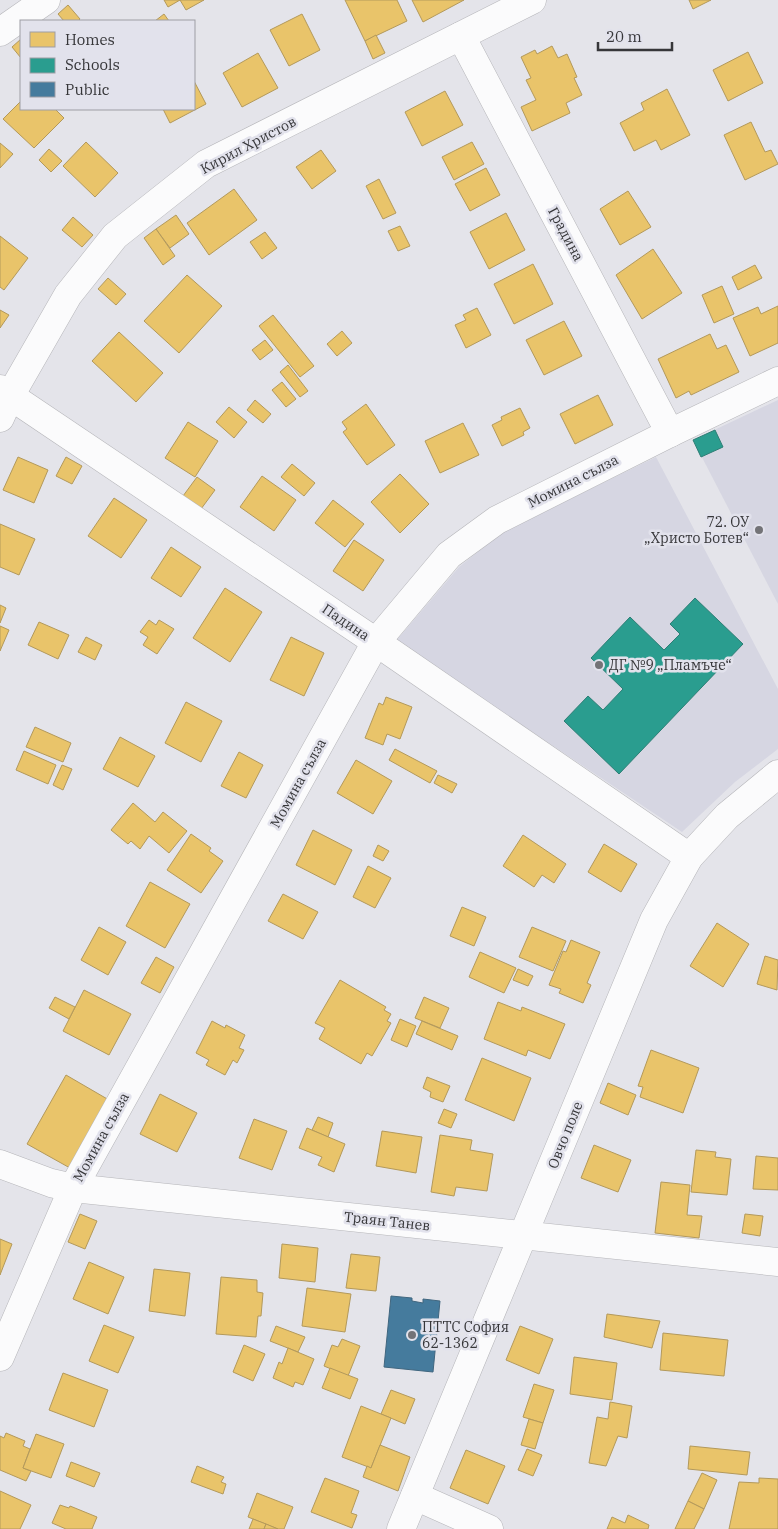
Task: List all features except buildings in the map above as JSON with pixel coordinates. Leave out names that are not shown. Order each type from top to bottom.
[{"type":"street","points":[[0,32],[46,0]]},
{"type":"street","name":"Кирил Христов","points":[[3,401],[68,295],[115,236],[206,164],[532,0]]},
{"type":"street","name":"Градина","points":[[461,36],[670,433]]},
{"type":"street","name":"Момина сълза","points":[[0,1358],[74,1188],[376,642],[449,555],[497,520],[778,381]]},
{"type":"street","name":"Падина","points":[[3,401],[376,642],[689,857]]},
{"type":"street","name":"Овчо поле","points":[[401,1529],[654,920],[689,857],[727,816],[778,774]]},
{"type":"street","name":"Траян Танев","points":[[0,1164],[51,1183],[74,1188],[778,1262]]},
{"type":"street","points":[[415,1496],[489,1529]]},
{"type":"shaded area","name":"72. ОУ „Христо Ботев“","points":[[778,400],[778,604],[693,440]]},
{"type":"shaded area","name":"ДГ №9 „Пламъче“","points":[[656,457],[778,689],[778,749],[735,782],[682,832],[396,641],[459,567],[504,531]]},
{"type":"place","name":"72. ОУ „Христо Ботев“","points":[[759,530]]},
{"type":"place","name":"ДГ №9 „Пламъче“","points":[[599,665]]},
{"type":"place","name":"ПТТС София 62-1362","points":[[412,1335]]}]
